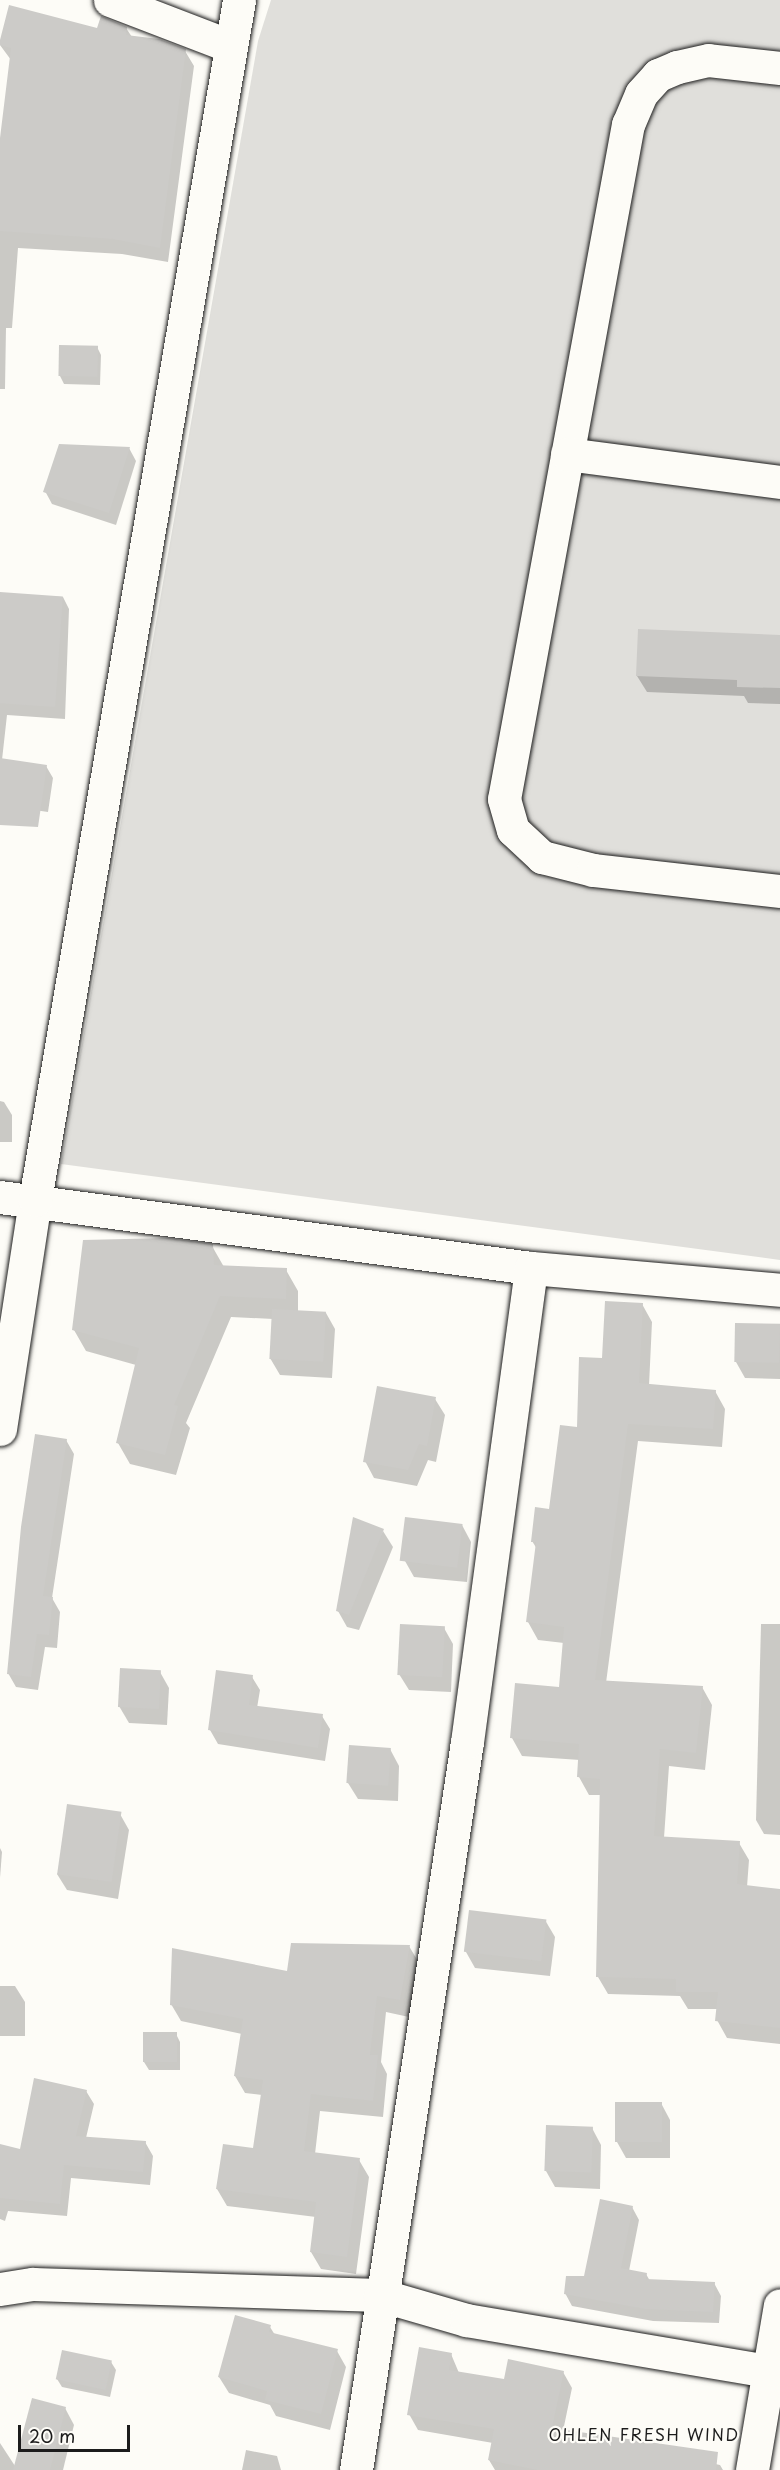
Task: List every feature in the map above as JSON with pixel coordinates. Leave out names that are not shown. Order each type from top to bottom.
[{"type":"street","points":[[110,0],[230,46]]},
{"type":"street","points":[[0,1429],[34,1200],[239,0]]},
{"type":"street","points":[[780,68],[708,60],[658,75],[641,94],[628,124],[504,799],[513,830],[542,857],[593,870],[780,891]]},
{"type":"street","points":[[567,454],[780,482]]},
{"type":"street","points":[[0,1197],[531,1268],[780,1290]]},
{"type":"street","points":[[356,2470],[380,2295],[467,1742],[531,1268]]},
{"type":"street","points":[[0,2289],[33,2284],[380,2295],[466,2320],[775,2372]]},
{"type":"street","points":[[752,2470],[775,2372],[780,2305]]},
{"type":"shaded area","points":[[271,0],[780,0],[780,1260],[61,1164],[258,41]]},
{"type":"building","points":[[9,5],[97,28],[101,16],[127,27],[126,35],[159,39],[186,49],[160,248],[113,239],[0,231],[0,138],[11,48],[0,45],[0,40]]},
{"type":"building","points":[[59,345],[98,346],[97,377],[58,376]]},
{"type":"building","points":[[59,444],[130,447],[109,513],[43,492]]},
{"type":"building","points":[[0,592],[63,596],[55,707],[0,703]]},
{"type":"building","points":[[638,629],[780,635],[780,688],[737,687],[737,680],[636,676]]},
{"type":"building","points":[[0,758],[47,765],[38,827],[0,825]]},
{"type":"building","points":[[168,1238],[213,1244],[214,1265],[287,1268],[286,1299],[220,1296],[174,1405],[178,1406],[165,1455],[116,1443],[139,1348],[72,1330],[83,1240]]},
{"type":"building","points":[[605,1301],[643,1303],[639,1383],[716,1390],[713,1429],[628,1424],[595,1680],[703,1686],[696,1753],[660,1749],[654,1836],[740,1841],[737,1884],[780,1889],[780,2028],[715,2021],[718,1992],[676,1992],[676,1979],[596,1977],[600,1779],[577,1777],[579,1744],[510,1738],[515,1683],[559,1687],[564,1627],[526,1622],[536,1542],[531,1542],[535,1507],[549,1509],[560,1425],[577,1427],[579,1357],[602,1358]]},
{"type":"building","points":[[272,1309],[326,1312],[323,1362],[269,1359]]},
{"type":"building","points":[[735,1323],[780,1324],[779,1363],[734,1362]]},
{"type":"building","points":[[377,1386],[436,1397],[427,1446],[419,1444],[408,1470],[363,1462]]},
{"type":"building","points":[[35,1434],[67,1439],[43,1596],[53,1597],[49,1635],[37,1634],[31,1677],[7,1674],[21,1527]]},
{"type":"building","points":[[353,1517],[384,1529],[349,1615],[336,1611]]},
{"type":"building","points":[[405,1517],[463,1524],[457,1568],[400,1561]]},
{"type":"building","points":[[400,1624],[445,1626],[442,1677],[397,1675]]},
{"type":"building","points":[[120,1668],[161,1670],[159,1709],[118,1707]]},
{"type":"building","points":[[216,1670],[253,1675],[249,1705],[323,1714],[318,1748],[208,1730]]},
{"type":"building","points":[[349,1745],[391,1748],[388,1786],[346,1783]]},
{"type":"building","points":[[67,1804],[121,1812],[112,1882],[57,1874]]},
{"type":"building","points":[[469,1910],[546,1920],[541,1961],[464,1952]]},
{"type":"building","points":[[291,1943],[410,1945],[400,2000],[377,1996],[370,2055],[378,2055],[373,2101],[311,2094],[304,2151],[360,2158],[347,2257],[310,2252],[316,2202],[216,2189],[223,2144],[253,2148],[263,2080],[234,2076],[243,2019],[170,2005],[172,1948],[287,1971]]},
{"type":"building","points":[[143,2032],[177,2032],[177,2062],[143,2062]]},
{"type":"building","points":[[34,2078],[87,2090],[76,2136],[146,2141],[143,2172],[64,2165],[60,2204],[0,2198],[0,2144],[20,2149]]},
{"type":"building","points":[[615,2102],[662,2102],[662,2142],[615,2142]]},
{"type":"building","points":[[546,2125],[593,2127],[591,2173],[544,2171]]},
{"type":"building","points":[[600,2199],[633,2206],[621,2268],[647,2273],[646,2279],[715,2282],[713,2312],[645,2309],[564,2294],[566,2276],[584,2276]]},
{"type":"building","points":[[235,2315],[271,2325],[269,2332],[338,2349],[321,2414],[265,2400],[267,2391],[218,2377]]},
{"type":"building","points":[[419,2347],[452,2353],[449,2370],[504,2379],[508,2359],[564,2371],[552,2428],[718,2452],[716,2470],[538,2470],[488,2460],[494,2429],[407,2415]]},
{"type":"building","points":[[62,2350],[112,2361],[106,2390],[56,2379]]},
{"type":"building","points":[[32,2398],[66,2407],[50,2470],[13,2470]]},
{"type":"district","name":"OHLEN FRESH WIND","points":[[644,2434]]}]
